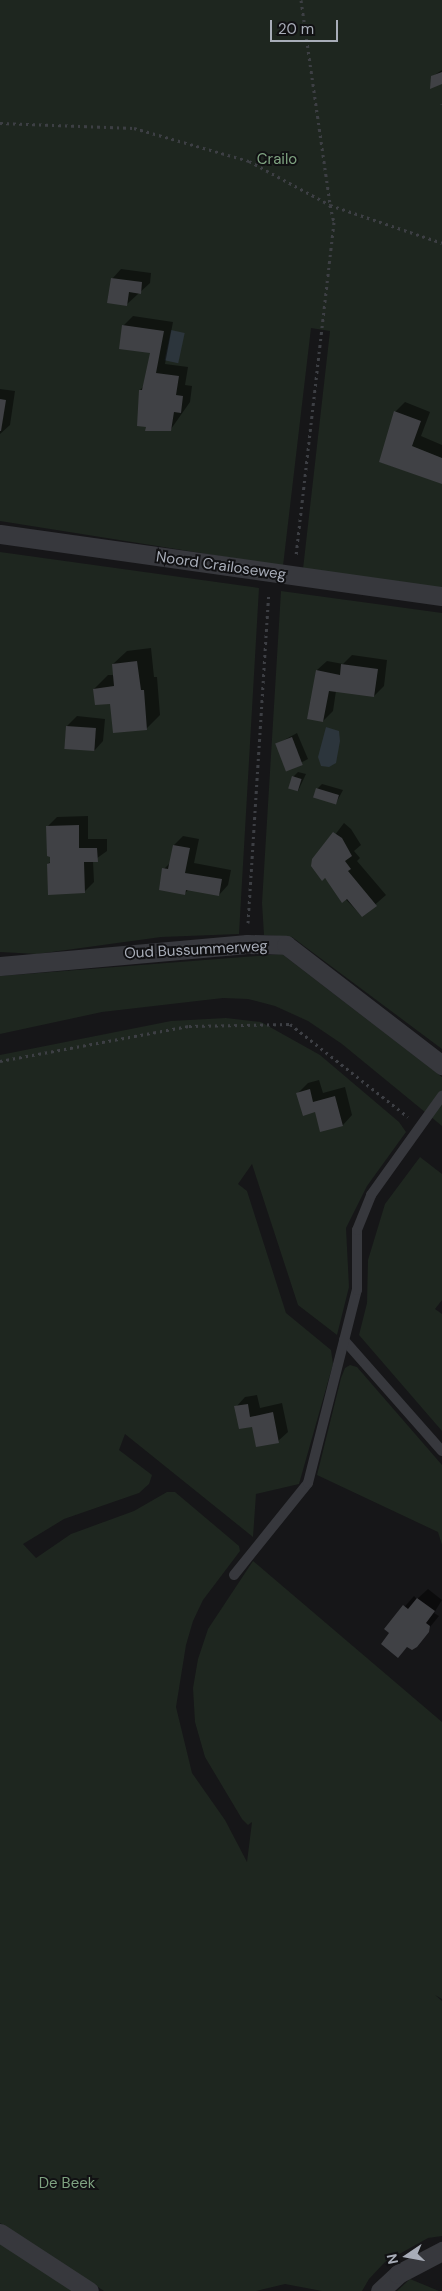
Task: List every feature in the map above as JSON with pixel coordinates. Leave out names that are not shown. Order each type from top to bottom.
[{"type":"street","name":"Noord Crailoseweg","points":[[0,534],[270,574],[442,596]]},
{"type":"street","name":"Oud Bussummerweg","points":[[0,966],[247,944],[286,946],[442,1065]]},
{"type":"street","points":[[0,2233],[89,2291]]},
{"type":"street","points":[[380,2291],[404,2271],[442,2251]]},
{"type":"lane","points":[[234,1574],[308,1483],[357,1290],[357,1230],[371,1194],[442,1096]]},
{"type":"lane","points":[[344,1340],[442,1451]]},
{"type":"path","points":[[294,577],[334,222],[301,0]]},
{"type":"path","points":[[0,124],[134,128],[249,161],[330,205],[442,243]]},
{"type":"path","points":[[247,944],[257,811],[270,574]]},
{"type":"path","points":[[0,1061],[189,1026],[290,1024],[420,1126]]},
{"type":"green space","name":"Crailo","points":[[0,0],[442,0],[442,588],[303,569],[330,331],[311,328],[283,566],[0,521]]},
{"type":"green space","points":[[0,552],[259,588],[239,934],[161,937],[37,954],[0,952]]},
{"type":"green space","points":[[281,591],[442,613],[442,1049],[292,937],[264,935],[262,903]]},
{"type":"green space","points":[[282,954],[442,1077],[442,1126],[342,1044],[308,1021],[275,1006],[248,999],[223,998],[102,1012],[0,1034],[0,976]]},
{"type":"green space","name":"De Beek","points":[[226,1018],[261,1022],[320,1055],[399,1122],[406,1132],[367,1186],[346,1228],[349,1287],[337,1335],[298,1305],[252,1164],[238,1184],[247,1191],[286,1313],[331,1350],[333,1364],[299,1484],[256,1494],[253,1537],[125,1434],[119,1450],[152,1475],[149,1484],[139,1493],[64,1519],[23,1544],[36,1558],[71,1534],[134,1511],[167,1492],[175,1492],[239,1546],[240,1551],[203,1600],[193,1621],[186,1645],[176,1707],[192,1773],[225,1820],[247,1862],[252,1822],[248,1825],[242,1819],[205,1757],[195,1722],[193,1688],[198,1659],[208,1629],[253,1561],[442,1722],[442,1999],[435,1995],[442,2001],[442,2236],[428,2238],[385,2262],[369,2279],[362,2291],[322,2291],[285,2284],[256,2291],[104,2291],[0,2223],[0,1055],[171,1021]]},
{"type":"green space","points":[[420,1157],[442,1174],[442,1300],[435,1309],[442,1314],[442,1431],[359,1335],[367,1303],[368,1260],[385,1204]]},
{"type":"green space","points":[[350,1365],[357,1367],[442,1465],[442,1545],[438,1532],[317,1475],[341,1378],[345,1368]]},
{"type":"green space","points":[[0,2240],[81,2291],[0,2291]]},
{"type":"green space","points":[[410,2279],[439,2291],[397,2291]]},
{"type":"shaded area","points":[[171,330],[185,333],[178,363],[165,360]]},
{"type":"shaded area","points":[[326,727],[339,731],[340,741],[336,763],[329,767],[321,766],[318,757]]},
{"type":"building","points":[[442,72],[442,84],[430,89],[431,76]]},
{"type":"building","points":[[111,278],[142,282],[141,294],[129,292],[127,306],[107,303]]},
{"type":"building","points":[[122,325],[164,331],[156,373],[179,376],[176,395],[183,396],[181,413],[174,412],[171,431],[145,431],[146,427],[137,426],[139,390],[142,390],[150,353],[119,349]]},
{"type":"building","points":[[0,399],[6,400],[1,431],[0,431]]},
{"type":"building","points":[[394,411],[421,421],[412,446],[442,458],[442,484],[379,462]]},
{"type":"building","points":[[137,661],[141,690],[144,690],[147,730],[113,733],[110,704],[95,705],[93,689],[114,686],[112,664]]},
{"type":"building","points":[[341,664],[378,669],[374,697],[329,691],[323,722],[307,719],[316,670],[340,675]]},
{"type":"building","points":[[66,726],[96,728],[94,751],[64,749]]},
{"type":"building","points":[[292,737],[303,765],[286,771],[275,743]]},
{"type":"building","points":[[292,776],[302,779],[298,791],[288,788]]},
{"type":"building","points":[[316,788],[339,795],[336,805],[313,798]]},
{"type":"building","points":[[79,825],[79,848],[97,848],[98,862],[84,862],[85,893],[48,895],[47,864],[50,863],[50,857],[47,856],[46,826]]},
{"type":"building","points":[[333,832],[342,838],[352,856],[345,861],[351,869],[348,871],[377,906],[362,917],[347,899],[342,903],[325,878],[322,881],[311,866],[312,859]]},
{"type":"building","points":[[173,845],[190,848],[185,873],[222,879],[219,896],[186,890],[185,895],[159,890],[162,868],[168,869]]},
{"type":"building","points":[[310,1089],[313,1102],[335,1096],[343,1126],[320,1132],[315,1112],[303,1116],[296,1093]]},
{"type":"building","points":[[248,1404],[250,1417],[273,1412],[279,1443],[256,1447],[252,1427],[239,1429],[234,1406]]},
{"type":"building","points":[[417,1598],[435,1611],[426,1623],[430,1626],[429,1632],[417,1647],[412,1650],[407,1647],[398,1658],[381,1644],[389,1633],[384,1629],[403,1605],[408,1609]]}]
